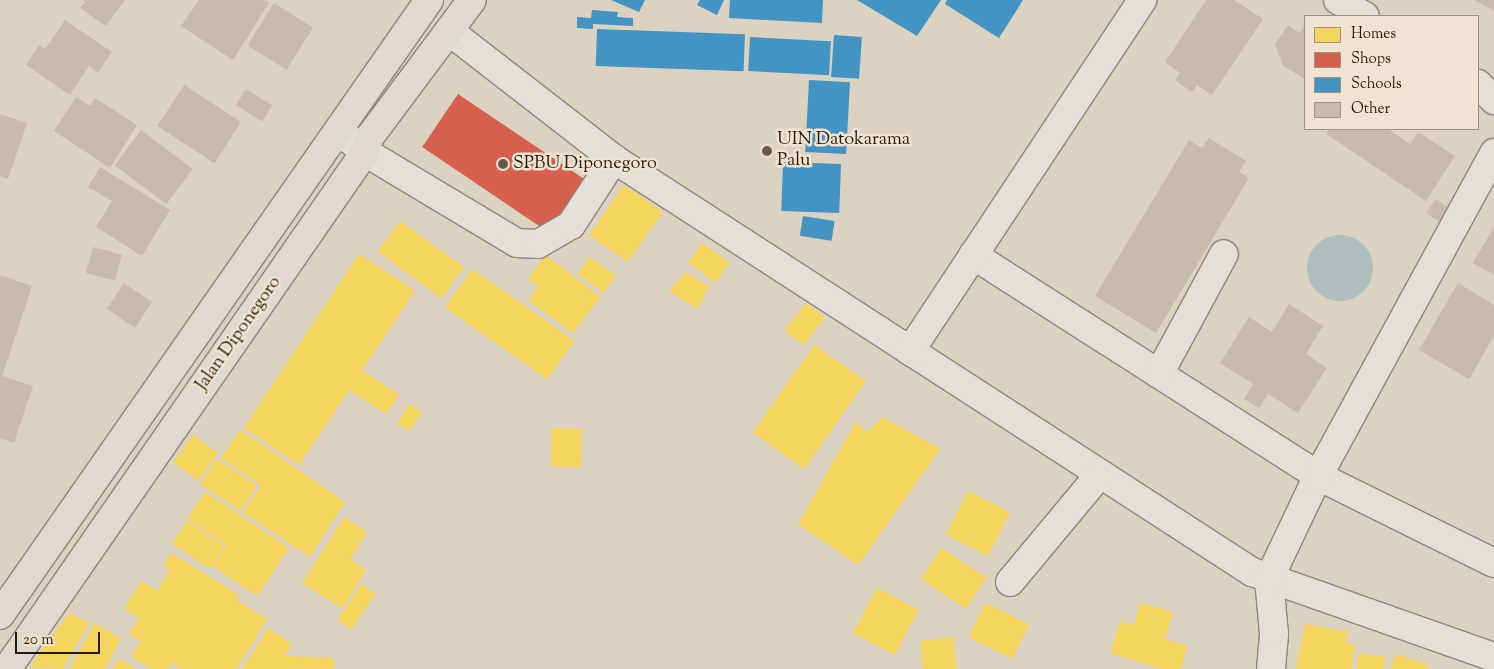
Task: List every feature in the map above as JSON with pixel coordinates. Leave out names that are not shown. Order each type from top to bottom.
[{"type":"highway","name":"Jalan Diponegoro","points":[[7,669],[365,152],[369,138],[472,0]]},
{"type":"highway","name":"Jalan Diponegoro","points":[[0,615],[339,131],[426,1]]},
{"type":"street","points":[[910,351],[1142,0]]},
{"type":"street","points":[[1338,0],[1363,15]]},
{"type":"street","points":[[449,32],[614,160],[1252,572],[1269,580],[1494,657]]},
{"type":"street","points":[[1479,85],[1494,100]]},
{"type":"street","points":[[339,131],[365,152],[517,243],[538,244],[571,225],[614,160]]},
{"type":"street","points":[[1271,669],[1274,634],[1269,580],[1318,476],[1494,153]]},
{"type":"street","points":[[1159,374],[1224,254]]},
{"type":"street","points":[[973,255],[1318,476],[1494,563]]},
{"type":"street","points":[[1010,582],[1100,474]]},
{"type":"shaded area","points":[[1333,235],[1347,235],[1359,240],[1368,249],[1373,261],[1371,281],[1364,292],[1347,301],[1333,301],[1321,296],[1312,287],[1307,275],[1307,261],[1312,249],[1321,240]]},
{"type":"building: Homes","points":[[624,185],[663,212],[628,262],[589,235]]},
{"type":"building: Homes","points":[[400,221],[464,267],[442,298],[378,252]]},
{"type":"building: Homes","points":[[702,243],[730,263],[715,282],[688,262]]},
{"type":"building: Homes","points":[[359,254],[415,291],[362,370],[399,395],[386,414],[349,390],[299,465],[244,428]]},
{"type":"building: Homes","points":[[546,255],[600,297],[573,333],[528,300],[539,286],[528,279]]},
{"type":"building: Homes","points":[[590,257],[616,276],[604,293],[578,274]]},
{"type":"building: Homes","points":[[472,269],[574,341],[547,379],[445,308]]},
{"type":"building: Homes","points":[[686,272],[709,287],[697,309],[669,291]]},
{"type":"building: Homes","points":[[806,303],[825,318],[803,345],[784,331]]},
{"type":"building: Homes","points":[[814,345],[866,381],[804,469],[753,433]]},
{"type":"building: Homes","points":[[409,404],[422,412],[410,431],[397,424]]},
{"type":"building: Homes","points":[[883,417],[940,449],[858,565],[798,524],[856,422],[867,432]]},
{"type":"building: Homes","points":[[552,428],[582,429],[581,467],[551,466]]},
{"type":"building: Homes","points":[[240,430],[345,502],[310,557],[243,512],[261,485],[221,458]]},
{"type":"building: Homes","points":[[193,435],[218,453],[198,481],[173,463]]},
{"type":"building: Homes","points":[[217,459],[257,486],[240,511],[200,484]]},
{"type":"building: Homes","points":[[968,491],[1010,512],[988,556],[946,535]]},
{"type":"building: Homes","points":[[205,492],[289,548],[257,596],[212,566],[226,545],[187,519]]},
{"type":"building: Homes","points":[[344,517],[367,532],[350,559],[366,570],[342,608],[302,583]]},
{"type":"building: Homes","points":[[187,521],[224,546],[209,569],[172,543]]},
{"type":"building: Homes","points":[[941,548],[986,577],[966,608],[921,579]]},
{"type":"building: Homes","points":[[171,553],[239,595],[236,600],[267,619],[236,669],[181,669],[171,662],[167,669],[151,669],[131,656],[141,641],[129,634],[139,618],[124,609],[141,581],[157,591],[170,570],[163,566]]},
{"type":"building: Homes","points":[[361,584],[375,593],[352,629],[338,620]]},
{"type":"building: Homes","points":[[877,588],[918,610],[895,655],[853,633]]},
{"type":"building: Homes","points":[[985,603],[1029,624],[1012,659],[968,637]]},
{"type":"building: Homes","points":[[1140,603],[1173,612],[1165,639],[1187,646],[1181,669],[1162,669],[1110,653],[1120,621],[1134,625]]},
{"type":"building: Homes","points":[[69,613],[89,623],[63,669],[30,667]]},
{"type":"building: Homes","points":[[94,623],[121,638],[105,669],[70,669]]},
{"type":"building: Homes","points":[[1305,624],[1348,632],[1346,643],[1356,645],[1351,669],[1296,669]]},
{"type":"building: Homes","points":[[268,628],[292,644],[284,656],[334,658],[334,669],[242,669]]},
{"type":"building: Homes","points":[[953,637],[957,669],[923,669],[920,641]]},
{"type":"building: Homes","points":[[1359,653],[1386,657],[1383,669],[1356,669]]},
{"type":"building: Homes","points":[[1396,654],[1429,665],[1428,669],[1390,669]]},
{"type":"building: Homes","points":[[118,659],[135,667],[134,669],[112,669]]},
{"type":"building: Shops","name":"SPBU Diponegoro","points":[[458,94],[586,180],[550,233],[422,147]]},
{"type":"building: Schools","points":[[611,0],[645,0],[639,12]]},
{"type":"building: Schools","points":[[700,0],[724,0],[717,15],[697,5]]},
{"type":"building: Schools","points":[[730,0],[823,0],[822,23],[729,18]]},
{"type":"building: Schools","points":[[857,0],[941,0],[917,36]]},
{"type":"building: Schools","points":[[947,0],[1023,0],[999,38],[945,4]]},
{"type":"building: Schools","points":[[592,10],[618,12],[617,17],[633,18],[633,26],[593,24],[593,29],[577,28],[577,17],[591,18]]},
{"type":"building: Schools","points":[[597,29],[745,34],[744,71],[596,66]]},
{"type":"building: Schools","points":[[834,35],[862,37],[859,79],[831,77]]},
{"type":"building: Schools","points":[[750,37],[831,41],[829,75],[748,71]]},
{"type":"building: Schools","points":[[809,80],[850,82],[846,154],[805,152]]},
{"type":"building: Schools","points":[[783,162],[841,164],[839,213],[781,211]]},
{"type":"building: Schools","points":[[803,216],[835,221],[831,241],[800,236]]},
{"type":"building: Other","points":[[82,0],[125,0],[106,26],[80,8],[85,2]]},
{"type":"building: Other","points":[[199,0],[264,0],[269,3],[233,60],[181,26]]},
{"type":"building: Other","points":[[1206,0],[1234,0],[1263,19],[1212,95],[1197,85],[1192,92],[1175,80],[1180,73],[1165,62]]},
{"type":"building: Other","points":[[1475,0],[1494,0],[1494,11]]},
{"type":"building: Other","points":[[274,3],[313,27],[287,70],[248,45]]},
{"type":"building: Other","points":[[65,20],[112,52],[98,73],[89,66],[70,95],[26,65],[39,45],[45,49]]},
{"type":"building: Other","points":[[1288,25],[1300,33],[1304,27],[1304,78],[1283,66],[1275,44]]},
{"type":"building: Other","points":[[184,85],[241,122],[214,163],[157,126]]},
{"type":"building: Other","points":[[246,89],[272,105],[262,122],[236,105]]},
{"type":"building: Other","points":[[76,97],[90,106],[95,98],[137,125],[110,168],[54,131]]},
{"type":"building: Other","points":[[0,114],[27,123],[8,179],[0,176]]},
{"type":"building: Other","points":[[141,130],[193,169],[166,204],[115,165]]},
{"type":"building: Other","points":[[1328,130],[1389,130],[1410,144],[1418,132],[1455,156],[1426,201],[1326,134]]},
{"type":"building: Other","points":[[1209,138],[1246,161],[1239,172],[1249,178],[1156,333],[1095,296],[1189,140],[1202,148]]},
{"type":"building: Other","points":[[100,167],[170,210],[142,256],[96,227],[112,201],[88,187]]},
{"type":"building: Other","points":[[1436,199],[1449,208],[1439,222],[1426,213]]},
{"type":"building: Other","points":[[1494,227],[1494,275],[1473,263]]},
{"type":"building: Other","points":[[93,247],[122,255],[115,281],[86,273]]},
{"type":"building: Other","points":[[0,275],[32,286],[2,376],[33,386],[14,443],[0,438]]},
{"type":"building: Other","points":[[124,283],[152,302],[135,328],[107,309]]},
{"type":"building: Other","points":[[1458,283],[1494,305],[1494,336],[1469,379],[1419,350]]},
{"type":"building: Other","points":[[1289,304],[1323,326],[1306,354],[1327,368],[1298,413],[1268,394],[1259,408],[1244,399],[1253,384],[1220,363],[1249,317],[1272,332]]},
{"type":"place","name":"UIN Datokarama Palu","points":[[767,151]]},
{"type":"place","name":"SPBU Diponegoro","points":[[503,164]]}]
